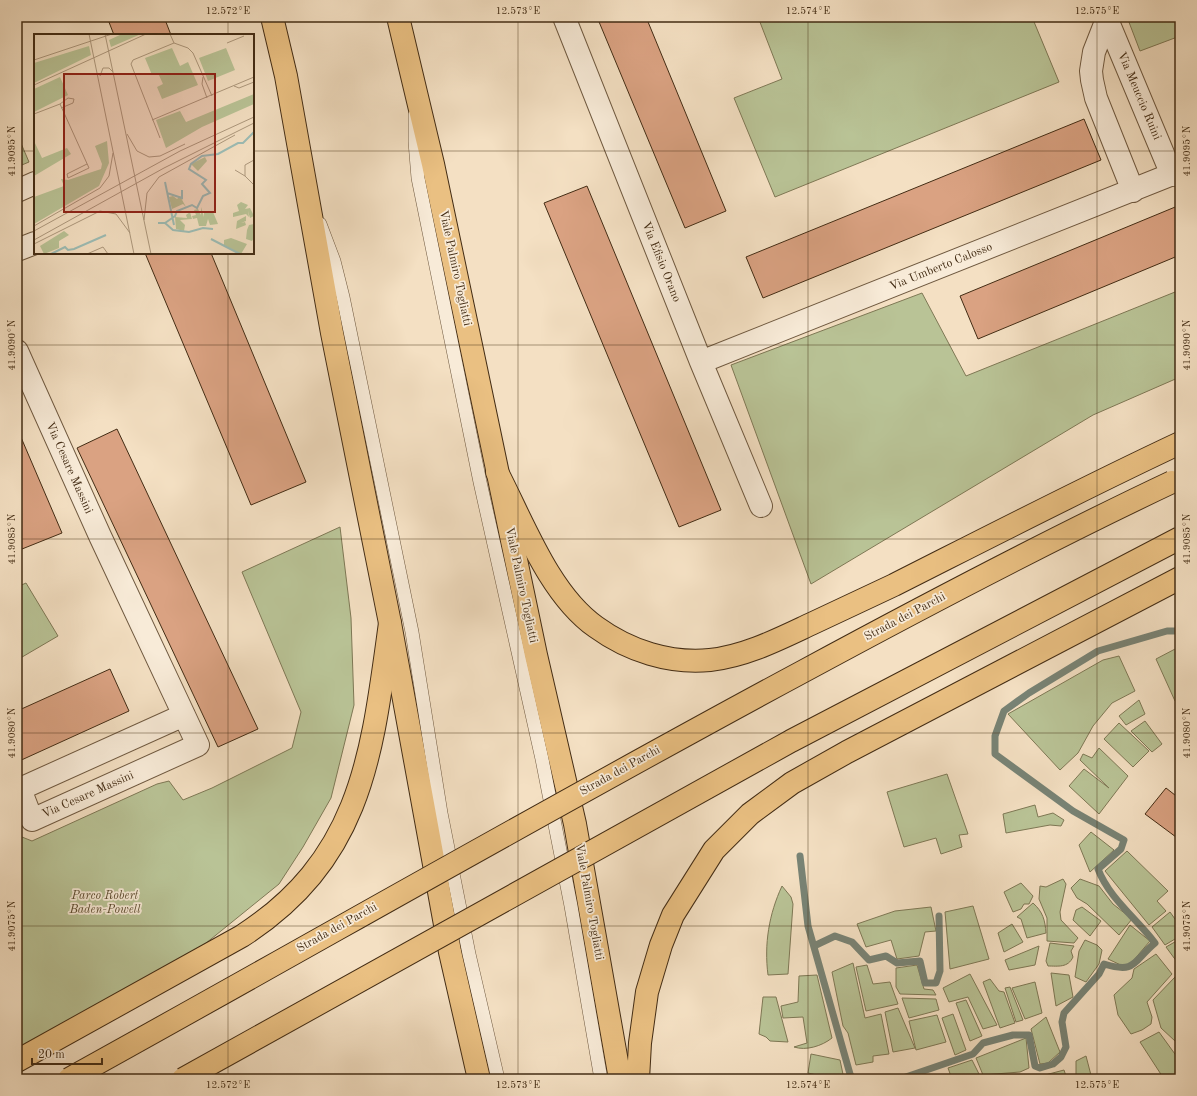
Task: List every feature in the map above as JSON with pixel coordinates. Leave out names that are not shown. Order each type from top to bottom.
[{"type":"main road","points":[[272,17],[286,76],[332,333],[390,623],[450,952],[480,1079]]},
{"type":"main road","points":[[284,17],[286,76]]},
{"type":"main road","name":"Viale Palmiro Togliatti","points":[[398,17],[433,164],[536,655],[575,824],[620,1079]]},
{"type":"main road","points":[[497,472],[554,582],[585,619],[605,634],[640,650],[675,659],[707,660],[749,651],[789,635],[872,596],[1180,442]]},
{"type":"main road","name":"Strada dei Parchi","points":[[69,1079],[675,740],[917,610],[1096,518],[1176,480]]},
{"type":"main road","points":[[183,1079],[784,745],[1180,538]]},
{"type":"main road","points":[[638,1079],[640,1043],[647,992],[661,945],[673,915],[714,850],[750,814],[792,783],[847,752],[1180,578]]},
{"type":"main road","points":[[17,1061],[242,936],[275,912],[305,884],[325,858],[343,829],[362,781],[374,733],[390,623]]},
{"type":"street","name":"Via Efisio Orano","points":[[564,17],[701,362],[761,506]]},
{"type":"street","name":"Via Meuccio Ruini","points":[[1106,18],[1176,173]]},
{"type":"street","points":[[1106,18],[1094,52],[1091,71],[1092,80],[1096,98],[1133,191]]},
{"type":"street","name":"Via Umberto Calosso","points":[[701,362],[1176,173]]},
{"type":"street","points":[[17,191],[34,183]]},
{"type":"street","points":[[17,250],[34,243]]},
{"type":"street","name":"Via Cesare Massini","points":[[17,351],[100,536],[198,745],[32,820],[20,789],[184,716]]},
{"type":"lane","name":"Viale Palmiro Togliatti","points":[[415,93],[414,137],[418,178],[480,482],[544,767],[571,906],[601,1079]]},
{"type":"lane","points":[[307,191],[328,245],[343,297],[412,632],[441,813],[469,954],[498,1079]]},
{"type":"green space","points":[[758,17],[1032,17],[1059,82],[775,197],[734,98],[782,79]]},
{"type":"green space","points":[[1127,17],[1180,17],[1180,36],[1140,51]]},
{"type":"green space","points":[[17,134],[29,162],[17,167]]},
{"type":"green space","points":[[1180,290],[1180,377],[1093,415],[811,584],[731,365],[922,293],[966,376]]},
{"type":"green space","name":"Parco Robert Baden-Powell","points":[[340,527],[351,618],[354,705],[331,798],[303,847],[279,884],[195,952],[17,1052],[17,835],[32,841],[157,784],[169,781],[183,800],[212,788],[292,748],[301,712],[242,572]]},
{"type":"green space","points":[[26,583],[58,636],[17,660],[17,587]]},
{"type":"green space","points":[[1177,648],[1180,652],[1180,700],[1175,701],[1156,659]]},
{"type":"green space","points":[[1119,656],[1135,691],[1112,703],[1093,726],[1078,753],[1060,770],[1008,714],[1103,660]]},
{"type":"green space","points":[[1139,700],[1145,714],[1126,725],[1119,716]]},
{"type":"green space","points":[[1145,721],[1162,744],[1152,752],[1131,731]]},
{"type":"green space","points":[[1119,723],[1149,751],[1133,767],[1104,739]]},
{"type":"green space","points":[[1099,748],[1128,776],[1099,814],[1069,786],[1084,769],[1109,788],[1080,760],[1083,754],[1092,758]]},
{"type":"green space","points":[[947,774],[968,834],[959,835],[962,847],[941,854],[936,838],[904,847],[887,792]]},
{"type":"green space","points":[[1035,805],[1038,817],[1053,813],[1064,820],[1061,826],[1050,825],[1006,833],[1003,814]]},
{"type":"green space","points":[[1091,832],[1114,850],[1090,872],[1079,845]]},
{"type":"green space","points":[[1127,851],[1168,891],[1157,901],[1166,911],[1149,925],[1105,871]]},
{"type":"green space","points":[[1063,879],[1066,884],[1060,912],[1061,920],[1078,938],[1074,943],[1047,941],[1047,918],[1039,899],[1040,886],[1046,887]]},
{"type":"green space","points":[[1080,879],[1099,886],[1113,904],[1132,919],[1119,935],[1087,904],[1077,898],[1071,888]]},
{"type":"green space","points":[[1021,883],[1033,896],[1029,904],[1024,904],[1021,909],[1013,912],[1004,892]]},
{"type":"green space","points":[[782,886],[791,897],[793,904],[788,974],[768,975],[767,941],[774,907]]},
{"type":"green space","points":[[1033,903],[1043,916],[1046,933],[1027,938],[1021,919],[1017,917]]},
{"type":"green space","points":[[973,906],[989,959],[950,969],[945,912]]},
{"type":"green space","points":[[931,907],[936,931],[925,932],[919,956],[897,959],[891,940],[866,947],[857,924],[895,911]]},
{"type":"green space","points":[[1082,907],[1101,921],[1090,936],[1073,920],[1076,910]]},
{"type":"green space","points":[[1170,912],[1180,926],[1180,936],[1165,945],[1152,927]]},
{"type":"green space","points":[[1012,924],[1023,942],[1004,952],[998,933]]},
{"type":"green space","points":[[1130,925],[1150,941],[1127,968],[1108,959]]},
{"type":"green space","points":[[1180,939],[1180,966],[1166,947]]},
{"type":"green space","points":[[1085,940],[1097,945],[1102,950],[1099,964],[1086,982],[1075,977],[1079,951]]},
{"type":"green space","points":[[1050,943],[1074,946],[1071,951],[1073,957],[1071,961],[1062,966],[1048,966],[1046,961]]},
{"type":"green space","points":[[1039,946],[1035,965],[1009,970],[1005,960]]},
{"type":"green space","points":[[1156,954],[1172,974],[1147,1002],[1152,1017],[1151,1024],[1142,1030],[1131,1034],[1118,1015],[1114,995],[1132,978],[1134,969]]},
{"type":"green space","points":[[853,963],[865,1018],[881,1014],[889,1054],[873,1056],[873,1062],[856,1065],[848,1033],[843,1026],[832,972]]},
{"type":"green space","points":[[867,965],[873,984],[890,982],[898,1004],[866,1011],[856,967]]},
{"type":"green space","points":[[917,965],[924,989],[933,990],[936,995],[900,994],[896,987],[896,968]]},
{"type":"green space","points":[[1051,973],[1069,975],[1073,997],[1056,1006]]},
{"type":"green space","points":[[970,974],[997,1025],[983,1029],[968,997],[949,1002],[943,988]]},
{"type":"green space","points":[[817,975],[832,1038],[814,1047],[794,1047],[807,1043],[803,1017],[783,1018],[781,1006],[798,1002],[799,976]]},
{"type":"green space","points":[[1175,977],[1180,981],[1180,1040],[1175,1041],[1161,1028],[1153,1000]]},
{"type":"green space","points":[[990,979],[999,991],[1004,992],[1015,1023],[1000,1028],[983,982]]},
{"type":"green space","points":[[1035,982],[1042,1013],[1025,1019],[1012,988]]},
{"type":"green space","points":[[1010,987],[1023,1020],[1016,1022],[1005,988]]},
{"type":"green space","points":[[763,997],[776,997],[788,1042],[770,1041],[766,1037],[759,1034]]},
{"type":"green space","points":[[902,998],[936,999],[939,1010],[909,1018]]},
{"type":"green space","points":[[966,1000],[982,1036],[970,1041],[956,1003]]},
{"type":"green space","points":[[898,1008],[915,1048],[893,1052],[885,1012]]},
{"type":"green space","points":[[953,1014],[966,1050],[955,1055],[942,1018]]},
{"type":"green space","points":[[937,1015],[946,1042],[916,1050],[909,1021]]},
{"type":"green space","points":[[1046,1017],[1060,1052],[1048,1063],[1040,1064],[1031,1029]]},
{"type":"green space","points":[[1159,1032],[1180,1061],[1180,1079],[1164,1079],[1140,1042]]},
{"type":"green space","points":[[1026,1038],[1029,1068],[1020,1072],[983,1075],[976,1058]]},
{"type":"green space","points":[[811,1054],[840,1060],[844,1079],[834,1079],[808,1073]]},
{"type":"green space","points":[[1086,1056],[1092,1079],[1076,1079],[1076,1061]]},
{"type":"green space","points":[[972,1060],[980,1076],[952,1079],[948,1068]]},
{"type":"green space","points":[[1064,1070],[1067,1079],[1030,1079]]},
{"type":"building","points":[[107,17],[164,17],[171,34],[114,34]]},
{"type":"building","points":[[597,17],[646,17],[726,211],[685,228]]},
{"type":"building","points":[[1084,119],[1101,160],[763,298],[746,257]]},
{"type":"building","points":[[587,186],[721,510],[679,527],[544,203]]},
{"type":"building","points":[[1180,205],[1180,255],[978,339],[960,296]]},
{"type":"building","points":[[145,254],[211,254],[306,482],[251,505]]},
{"type":"building","points":[[117,429],[258,729],[218,747],[77,448]]},
{"type":"building","points":[[20,435],[62,533],[22,549],[17,538],[17,437]]},
{"type":"building","points":[[110,669],[129,711],[17,762],[17,711]]},
{"type":"building","points":[[1166,788],[1180,799],[1180,840],[1145,814]]},
{"type":"waterway","points":[[900,1079],[973,1054],[983,1043],[1013,1035],[1029,1035],[1035,1066],[1040,1068],[1053,1064],[1061,1057],[1066,1047],[1062,1022],[1064,1013],[1099,974],[1104,964],[1115,967],[1123,967],[1134,964],[1155,943],[1116,899],[1103,880],[1098,869],[1121,849],[1124,840],[1073,811],[995,754],[995,736],[1004,711],[1029,693],[1098,651],[1167,631],[1180,631]]},
{"type":"waterway","points":[[800,856],[808,926],[850,1074],[853,1079]]},
{"type":"waterway","points":[[814,946],[835,936],[852,942],[869,960],[886,956],[897,963],[920,961],[925,983],[936,983],[940,971],[939,916]]}]
